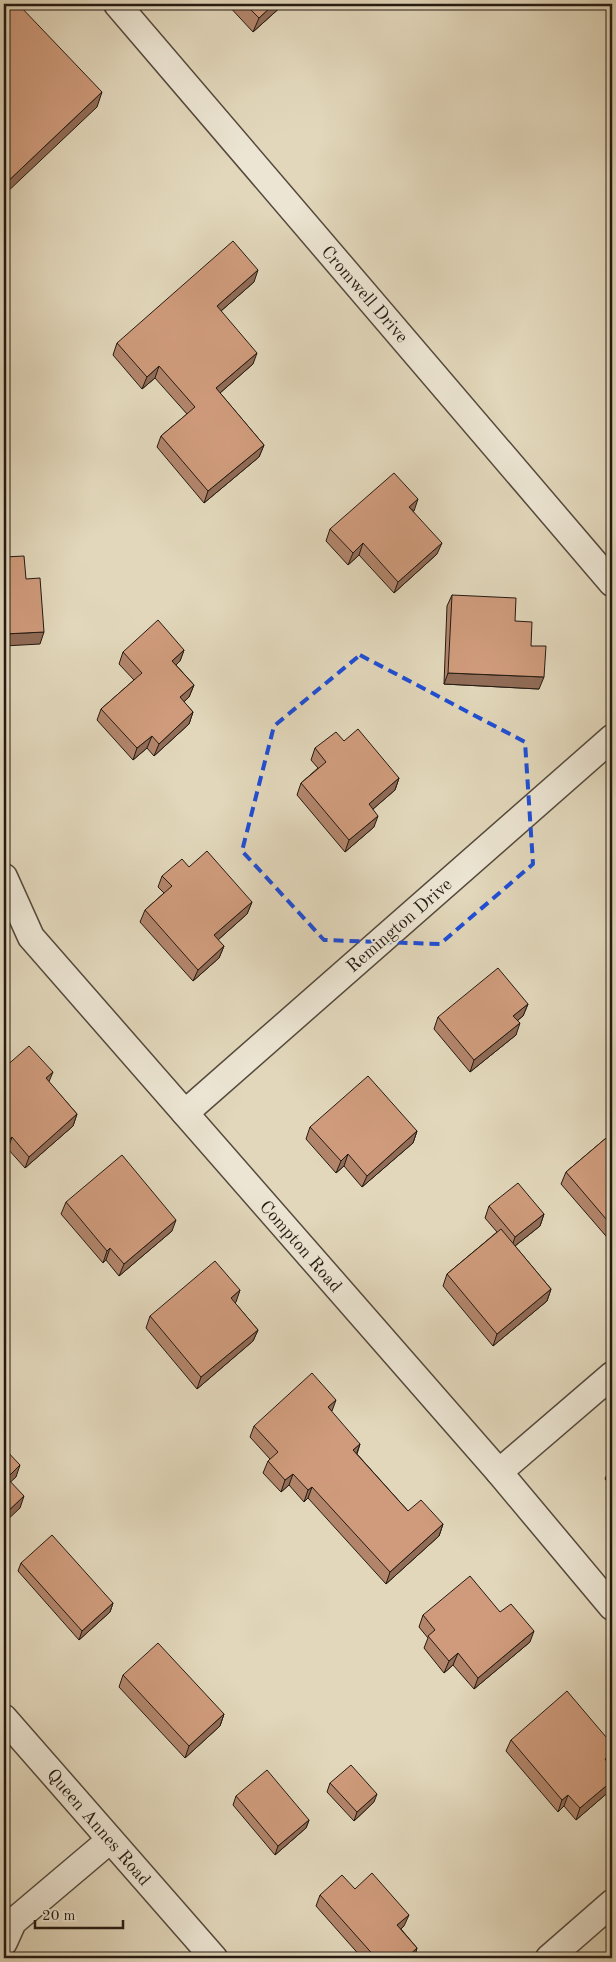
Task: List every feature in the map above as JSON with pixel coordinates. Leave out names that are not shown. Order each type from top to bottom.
[{"type":"street","name":"Cromwell Drive","points":[[117,4],[612,583]]},
{"type":"street","name":"Remington Drive","points":[[185,1113],[612,738]]},
{"type":"street","name":"Compton Road","points":[[4,877],[31,937],[499,1472],[612,1607]]},
{"type":"street","points":[[499,1472],[612,1375]]},
{"type":"street","name":"Queen Annes Road","points":[[4,1718],[214,1958]]},
{"type":"street","points":[[4,1942],[13,1922],[110,1840]]},
{"type":"street","points":[[549,1958],[612,1903]]},
{"type":"highlighted area","points":[[360,655],[525,742],[533,864],[440,944],[324,940],[242,851],[274,726]]},
{"type":"building","points":[[6,4],[18,4],[102,92],[4,185],[4,6]]},
{"type":"building","points":[[245,4],[274,4],[259,18]]},
{"type":"building","points":[[233,241],[258,270],[217,306],[257,353],[216,388],[264,445],[208,491],[161,436],[195,407],[159,366],[147,377],[117,343]]},
{"type":"building","points":[[394,473],[418,499],[409,507],[442,543],[398,582],[363,543],[353,553],[330,529]]},
{"type":"building","points":[[24,556],[26,579],[40,578],[44,632],[4,634],[4,557]]},
{"type":"building","points":[[452,595],[516,598],[515,621],[532,622],[531,646],[546,646],[544,677],[448,673]]},
{"type":"building","points":[[158,620],[184,650],[172,661],[194,685],[180,697],[193,712],[159,744],[152,736],[137,748],[101,709],[142,673],[123,652]]},
{"type":"building","points":[[358,729],[399,778],[369,804],[378,816],[349,840],[301,783],[326,762],[315,748],[336,732],[344,741]]},
{"type":"building","points":[[207,851],[252,902],[214,935],[224,946],[198,970],[145,910],[172,886],[162,876],[182,859],[189,867]]},
{"type":"building","points":[[498,968],[528,1004],[513,1016],[520,1023],[474,1060],[438,1017]]},
{"type":"building","points":[[29,1046],[53,1072],[46,1078],[77,1114],[29,1157],[12,1137],[4,1142],[4,1068]]},
{"type":"building","points":[[368,1076],[417,1131],[367,1176],[348,1154],[341,1161],[310,1127]]},
{"type":"building","points":[[612,1133],[612,1226],[566,1172]]},
{"type":"building","points":[[122,1155],[176,1220],[124,1264],[110,1248],[107,1251],[66,1202]]},
{"type":"building","points":[[518,1183],[544,1214],[515,1237],[489,1206]]},
{"type":"building","points":[[501,1229],[551,1289],[497,1334],[447,1274]]},
{"type":"building","points":[[215,1261],[240,1290],[231,1298],[258,1330],[201,1377],[150,1316]]},
{"type":"building","points":[[312,1373],[336,1400],[328,1407],[360,1444],[353,1450],[408,1511],[421,1500],[443,1524],[390,1572],[312,1487],[308,1490],[293,1474],[285,1480],[268,1461],[278,1452],[254,1426]]},
{"type":"building","points":[[4,1448],[20,1465],[7,1478],[24,1496],[4,1515]]},
{"type":"building","points":[[52,1535],[113,1603],[82,1631],[21,1563]]},
{"type":"building","points":[[470,1576],[500,1612],[511,1604],[534,1631],[478,1678],[458,1653],[449,1661],[428,1636],[435,1630],[423,1615]]},
{"type":"building","points":[[158,1643],[224,1714],[189,1746],[123,1675]]},
{"type":"building","points":[[567,1691],[612,1744],[612,1753],[605,1759],[612,1768],[612,1781],[580,1808],[568,1795],[562,1800],[511,1740]]},
{"type":"building","points":[[351,1765],[377,1794],[357,1812],[330,1783]]},
{"type":"building","points":[[267,1770],[309,1820],[278,1846],[236,1796]]},
{"type":"building","points":[[372,1873],[409,1915],[397,1925],[417,1948],[406,1958],[376,1958],[320,1895],[342,1875],[355,1889]]}]
